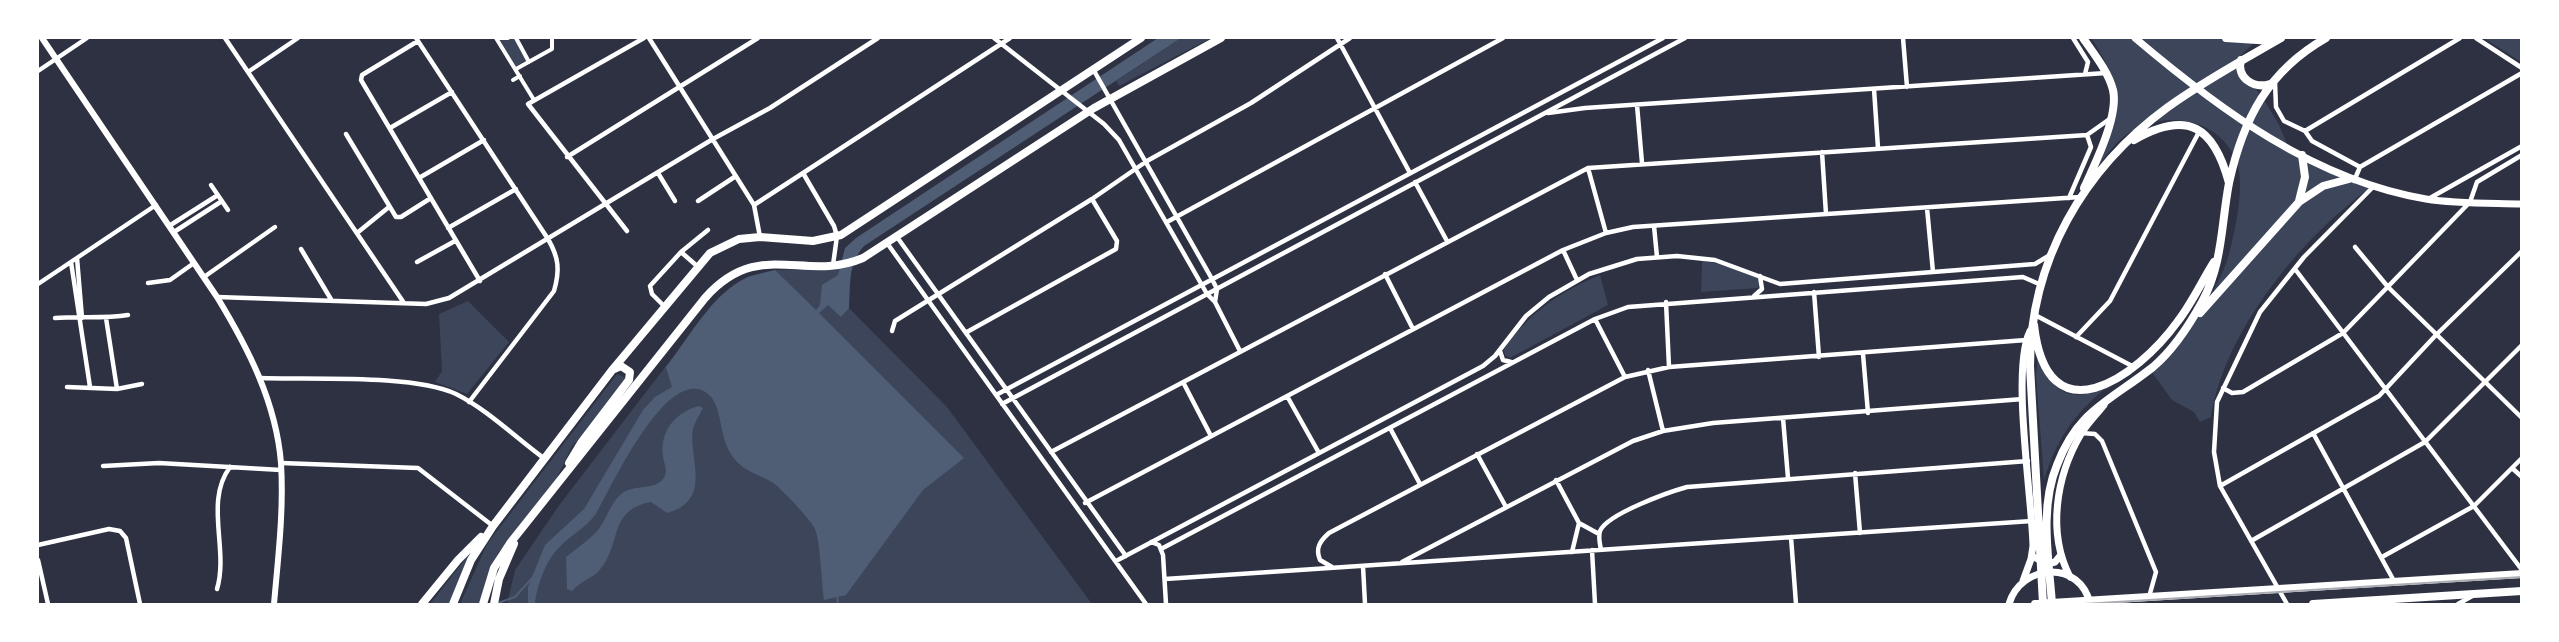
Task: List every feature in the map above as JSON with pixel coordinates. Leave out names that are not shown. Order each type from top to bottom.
[{"type":"main road","points":[[453,604],[471,560],[493,526],[613,369],[697,266],[724,244],[739,239],[760,237],[813,241],[837,236],[1094,72],[1141,38]]},
{"type":"main road","points":[[483,604],[494,568],[519,531],[705,298],[721,282],[742,270],[758,265],[840,264],[863,258],[1085,109],[1221,38]]},
{"type":"main road","points":[[2043,604],[2030,331],[2039,284],[2050,255],[2080,197],[2096,148],[2111,117],[2114,97],[2106,73],[2084,38]]},
{"type":"main road","points":[[2135,38],[2216,104],[2302,155],[2351,180],[2428,199],[2522,204]]},
{"type":"main road","points":[[2226,38],[2278,40]]},
{"type":"main road","points":[[2190,322],[2206,293],[2220,253],[2229,184],[2249,117],[2273,82],[2295,59],[2326,38]]},
{"type":"main road","points":[[2080,197],[2146,124],[2241,60],[2278,40]]},
{"type":"main road","points":[[2241,60],[2240,69],[2247,81],[2258,86],[2273,82]]},
{"type":"main road","points":[[2126,145],[2168,125],[2188,126],[2200,130],[2216,146],[2229,184]]},
{"type":"main road","points":[[2299,202],[2305,177],[2302,155]]},
{"type":"main road","points":[[2052,604],[2047,522],[2049,492],[2056,466],[2067,444],[2087,415],[2155,365],[2190,322],[2299,202],[2323,186],[2351,180]]},
{"type":"main road","points":[[2033,314],[2036,339],[2046,369],[2063,387],[2077,391],[2101,387],[2134,368],[2179,321],[2220,253]]},
{"type":"main road","points":[[2023,581],[2032,556],[2032,521],[2023,399],[2025,340],[2030,331]]},
{"type":"main road","points":[[557,485],[581,443],[629,380],[630,372],[627,368],[621,366],[613,369]]},
{"type":"main road","points":[[2070,577],[2060,556],[2057,520],[2059,492],[2066,466],[2081,434],[2108,399]]},
{"type":"main road","points":[[422,604],[458,560],[493,526]]},
{"type":"main road","points":[[494,604],[501,572],[519,531]]},
{"type":"main road","points":[[2032,556],[2047,564],[2055,562],[2060,556]]},
{"type":"main road","points":[[2009,604],[2016,588],[2023,581],[2046,572],[2070,577],[2079,583],[2090,603]]},
{"type":"main road","points":[[2035,604],[2090,603],[2522,572]]},
{"type":"main road","points":[[2313,604],[2408,601],[2522,591]]},
{"type":"street","points":[[42,38],[217,297],[240,336],[260,378],[273,420],[281,466],[274,604]]},
{"type":"street","points":[[38,71],[87,38]]},
{"type":"street","points":[[225,38],[404,303]]},
{"type":"street","points":[[248,72],[298,38]]},
{"type":"street","points":[[508,38],[496,38],[534,100]]},
{"type":"street","points":[[516,38],[529,62]]},
{"type":"street","points":[[516,69],[552,49],[552,38]]},
{"type":"street","points":[[627,231],[528,105],[647,38],[754,205],[760,237]]},
{"type":"street","points":[[567,157],[758,38]]},
{"type":"street","points":[[217,297],[437,302],[480,281],[770,108],[878,38]]},
{"type":"street","points":[[994,38],[1085,109],[1119,140],[1207,294],[1215,302],[1240,351]]},
{"type":"street","points":[[754,205],[1010,38]]},
{"type":"street","points":[[1337,38],[1410,173]]},
{"type":"street","points":[[892,331],[895,321],[1092,199],[1147,161],[1251,103],[1350,38]]},
{"type":"street","points":[[1167,222],[1374,106],[1503,38]]},
{"type":"street","points":[[996,395],[1663,38]]},
{"type":"street","points":[[1002,404],[1685,38]]},
{"type":"street","points":[[1903,38],[1907,87]]},
{"type":"street","points":[[2073,38],[2088,62],[2085,74]]},
{"type":"street","points":[[2305,131],[2460,38]]},
{"type":"street","points":[[2476,38],[2522,68]]},
{"type":"street","points":[[469,402],[554,291],[559,270],[555,251],[548,239],[417,39],[361,77],[480,281]]},
{"type":"street","points":[[1094,72],[1147,161],[1212,279],[1217,289],[1215,302]]},
{"type":"street","points":[[1546,114],[1637,105],[2106,73]]},
{"type":"street","points":[[2351,180],[2360,167],[2522,73]]},
{"type":"street","points":[[513,80],[520,76]]},
{"type":"street","points":[[2273,82],[2278,115],[2288,124],[2305,131],[2312,141],[2360,167]]},
{"type":"street","points":[[1874,89],[1878,148]]},
{"type":"street","points":[[390,128],[452,92]]},
{"type":"street","points":[[1637,105],[1642,163]]},
{"type":"street","points":[[1051,452],[1588,168],[2087,135],[2111,117]]},
{"type":"street","points":[[2076,337],[2110,302],[2200,130]]},
{"type":"street","points":[[346,134],[389,207],[398,218],[430,198]]},
{"type":"street","points":[[2069,198],[2096,148],[2087,135]]},
{"type":"street","points":[[419,178],[484,140]]},
{"type":"street","points":[[2428,199],[2522,146]]},
{"type":"street","points":[[1822,152],[1826,214]]},
{"type":"street","points":[[1447,153],[1452,163]]},
{"type":"street","points":[[2223,388],[2232,393],[2243,392],[2343,333],[2470,202],[2477,182],[2522,155]]},
{"type":"street","points":[[1588,168],[1606,232]]},
{"type":"street","points":[[658,173],[675,201]]},
{"type":"street","points":[[803,173],[834,226],[840,264]]},
{"type":"street","points":[[698,201],[736,177]]},
{"type":"street","points":[[1415,182],[1447,241]]},
{"type":"street","points":[[211,185],[228,210]]},
{"type":"street","points":[[2287,604],[2220,486],[2214,452],[2217,402],[2260,312],[2295,268],[2373,187]]},
{"type":"street","points":[[448,228],[516,189]]},
{"type":"street","points":[[169,226],[218,195]]},
{"type":"street","points":[[1085,503],[1563,250],[1606,232],[1654,226],[2080,197]]},
{"type":"street","points":[[967,332],[1116,249],[1117,241],[1092,199]]},
{"type":"street","points":[[174,232],[222,201]]},
{"type":"street","points":[[38,285],[156,205]]},
{"type":"street","points":[[357,233],[389,207]]},
{"type":"street","points":[[1927,208],[1933,272]]},
{"type":"street","points":[[1654,226],[1657,257]]},
{"type":"street","points":[[204,277],[275,227]]},
{"type":"street","points":[[664,306],[652,294],[650,286],[681,252],[708,230]]},
{"type":"street","points":[[897,237],[967,332],[1085,503],[1126,556]]},
{"type":"street","points":[[417,262],[455,240]]},
{"type":"street","points":[[887,243],[1146,604]]},
{"type":"street","points":[[2355,248],[2388,287],[2522,418]]},
{"type":"street","points":[[301,249],[332,301]]},
{"type":"street","points":[[1563,250],[1577,280]]},
{"type":"street","points":[[2220,486],[2379,396],[2436,335],[2522,251]]},
{"type":"street","points":[[681,252],[697,266]]},
{"type":"street","points":[[1116,561],[1483,366],[1535,307],[1577,280],[1620,263],[1657,257],[1715,260],[1780,284],[2035,264],[2050,255]]},
{"type":"street","points":[[77,258],[81,323],[90,387]]},
{"type":"street","points":[[1252,258],[1257,267]]},
{"type":"street","points":[[71,262],[81,316]]},
{"type":"street","points":[[148,283],[170,280],[194,262]]},
{"type":"street","points":[[2295,268],[2522,572]]},
{"type":"street","points":[[1385,274],[1413,329]]},
{"type":"street","points":[[1751,297],[1762,289],[1762,280],[1758,274]]},
{"type":"street","points":[[1896,275],[1896,286]]},
{"type":"street","points":[[1161,549],[1595,319],[1628,307],[1666,302],[2024,277],[2039,284]]},
{"type":"street","points":[[1814,292],[1820,357]]},
{"type":"street","points":[[1666,302],[1669,367]]},
{"type":"street","points":[[2033,314],[2134,368]]},
{"type":"street","points":[[55,318],[81,316],[106,318],[128,315]]},
{"type":"street","points":[[106,318],[117,389]]},
{"type":"street","points":[[1595,319],[1625,377]]},
{"type":"street","points":[[1125,326],[1130,335]]},
{"type":"street","points":[[1333,568],[1324,564],[1318,555],[1319,545],[1323,538],[1420,484],[1625,377],[1669,367],[2025,340]]},
{"type":"street","points":[[2251,541],[2425,442],[2522,345]]},
{"type":"street","points":[[1501,348],[1503,360],[1509,363],[1517,361]]},
{"type":"street","points":[[1863,354],[1868,413]]},
{"type":"street","points":[[1648,370],[1663,431]]},
{"type":"street","points":[[260,378],[412,383],[440,388],[469,402],[545,459]]},
{"type":"street","points":[[1183,382],[1211,436]]},
{"type":"street","points":[[67,387],[117,389],[142,384]]},
{"type":"street","points":[[1287,396],[1319,453]]},
{"type":"street","points":[[1400,563],[1613,450],[1663,431],[1713,423],[1868,413],[2023,399]]},
{"type":"street","points":[[1413,403],[1419,413]]},
{"type":"street","points":[[1783,418],[1788,478]]},
{"type":"street","points":[[1390,428],[1420,484]]},
{"type":"street","points":[[2313,433],[2394,581]]},
{"type":"street","points":[[2081,434],[2098,436],[2107,451],[2156,572],[2149,597]]},
{"type":"street","points":[[1477,454],[1506,507]]},
{"type":"street","points":[[2382,556],[2474,506],[2522,458]]},
{"type":"street","points":[[1601,550],[1599,534],[1608,523],[1662,494],[1710,483],[2028,461]]},
{"type":"street","points":[[103,466],[159,463],[230,467],[418,468],[493,526]]},
{"type":"street","points":[[217,589],[220,571],[218,496],[222,477],[230,467]]},
{"type":"street","points":[[2512,468],[2522,477]]},
{"type":"street","points":[[1855,473],[1860,533]]},
{"type":"street","points":[[1556,480],[1579,523],[1599,534]]},
{"type":"street","points":[[1239,496],[1245,505]]},
{"type":"street","points":[[1165,579],[2032,521]]},
{"type":"street","points":[[1572,552],[1579,523]]},
{"type":"street","points":[[38,544],[109,529],[120,531],[126,538],[140,604]]},
{"type":"street","points":[[1791,537],[1796,604]]},
{"type":"street","points":[[1151,542],[1156,543],[1161,549],[1166,604]]},
{"type":"street","points":[[1592,550],[1595,604]]},
{"type":"street","points":[[38,560],[48,604]]},
{"type":"street","points":[[1363,566],[1365,604]]},
{"type":"street","points":[[2458,604],[2477,594]]},
{"type":"street","points":[[1161,604],[1166,598]]},
{"type":"shaded area","points":[[1158,38],[1181,38],[864,246],[852,267],[849,308],[841,317],[828,305],[819,313],[964,458],[923,490],[846,595],[824,600],[819,550],[814,527],[777,486],[738,463],[726,445],[713,400],[708,394],[692,389],[676,396],[659,411],[627,456],[596,514],[551,557],[537,591],[535,604],[528,604],[528,587],[545,545],[584,509],[643,410],[655,397],[672,387],[666,367],[702,317],[723,294],[748,277],[775,270],[816,310],[820,305],[822,285],[838,275],[845,248],[856,238]]},
{"type":"shaded area","points":[[1181,38],[1211,38],[1119,86],[1116,81]]},
{"type":"shaded area","points":[[2091,38],[2210,38],[2254,43],[2241,55],[2238,63],[2242,79],[2256,89],[2266,103],[2291,153],[2370,188],[2318,233],[2293,259],[2270,289],[2249,319],[2232,352],[2219,384],[2211,417],[2200,422],[2194,412],[2172,400],[2151,371],[2196,316],[2223,271],[2229,254],[2238,208],[2240,183],[2237,163],[2219,136],[2192,122],[2176,120],[2160,121],[2130,132],[2116,144],[2096,169],[2111,131],[2117,102],[2111,74]]},
{"type":"shaded area","points":[[2484,38],[2521,38],[2521,62]]},
{"type":"shaded area","points":[[514,39],[526,60],[515,67],[500,40]]},
{"type":"shaded area","points":[[1702,261],[1749,272],[1760,281],[1758,288],[1701,292]]},
{"type":"shaded area","points":[[851,268],[849,308],[947,407],[1092,604],[507,604],[515,570],[560,504],[712,306],[747,277],[775,270]]},
{"type":"shaded area","points":[[1600,275],[1608,305],[1510,358],[1505,355],[1504,349],[1535,314],[1558,296]]},
{"type":"shaded area","points":[[468,301],[509,342],[467,394],[435,382],[442,371],[439,314]]},
{"type":"shaded area","points":[[2038,355],[2049,378],[2063,391],[2082,394],[2107,387],[2095,397],[2068,429],[2055,452],[2044,480],[2036,376]]},
{"type":"shaded area","points":[[617,374],[626,378],[610,406],[572,446],[555,482],[498,553],[480,604],[460,604],[487,544]]},
{"type":"shaded area","points":[[699,406],[703,408],[693,429],[696,477],[695,489],[690,499],[681,507],[667,513],[651,502],[637,506],[621,521],[611,551],[598,572],[572,591],[567,589],[566,557],[598,530],[620,495],[628,490],[655,485],[663,479],[666,471],[662,448],[667,431],[676,418]]},
{"type":"shaded area","points":[[473,549],[449,604],[430,604]]},
{"type":"waterway","points":[[498,603],[515,597],[533,577]]},
{"type":"waterway","points":[[837,595],[838,604]]},
{"type":"railway","points":[[2084,604],[2522,577]]}]
